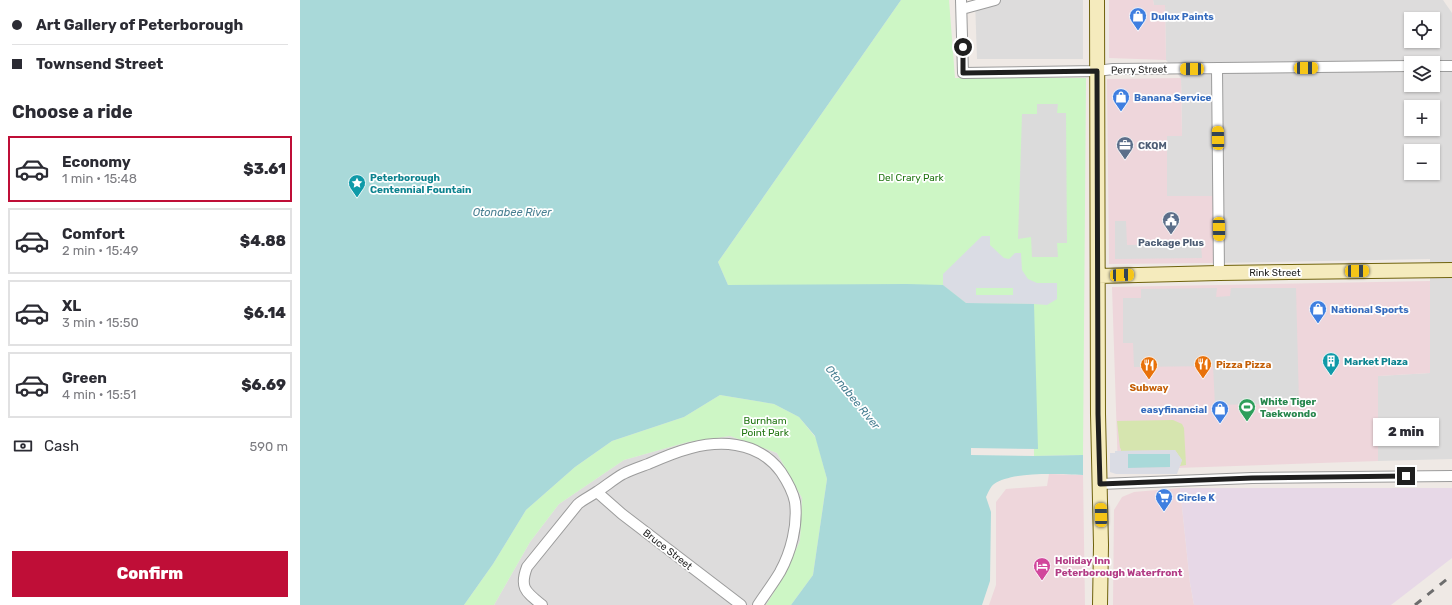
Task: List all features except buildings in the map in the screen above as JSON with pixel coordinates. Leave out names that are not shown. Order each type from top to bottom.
[{"type":"main road","points":[[1097,0],[1100,605]]},
{"type":"main road","name":"Rink Street","points":[[1098,276],[1219,272],[1452,270]]},
{"type":"street","points":[[962,4],[995,0]]},
{"type":"street","name":"Perry Street","points":[[962,4],[963,73],[1097,71],[1113,69],[1404,66]]},
{"type":"street","points":[[1440,66],[1452,66]]},
{"type":"street","points":[[1217,68],[1219,272]]},
{"type":"street","points":[[542,605],[526,592],[523,584],[527,567],[578,504],[624,474],[675,453],[702,445],[734,445],[758,451],[768,458],[780,472],[792,491],[795,502],[795,524],[789,549],[780,571],[758,605]]},
{"type":"street","points":[[1100,484],[1252,478],[1452,476]]},
{"type":"street","name":"Bruce Street","points":[[597,492],[622,514],[740,605]]},
{"type":"shaded area","points":[[975,0],[1083,0],[1083,59],[977,59]]},
{"type":"shaded area","points":[[1109,0],[1153,0],[1154,5],[1165,5],[1166,60],[1109,58]]},
{"type":"shaded area","points":[[1153,0],[1443,0],[1452,13],[1452,459],[1378,461],[1378,376],[1430,373],[1430,259],[1217,263],[1167,196],[1167,136],[1182,136],[1181,78],[1166,60],[1165,5],[1154,5]]},
{"type":"shaded area","points":[[1181,78],[1182,136],[1167,136],[1167,196],[1216,196],[1217,263],[1109,264],[1107,79]]},
{"type":"shaded area","points":[[1037,104],[1058,104],[1057,113],[1066,113],[1067,243],[1057,243],[1058,257],[1032,257],[1031,237],[1018,239],[1022,114],[1037,114]]},
{"type":"shaded area","points":[[1115,221],[1126,221],[1127,245],[1201,244],[1202,258],[1115,259]]},
{"type":"shaded area","points":[[982,236],[990,236],[990,245],[1004,258],[1009,259],[1015,253],[1021,253],[1022,270],[1028,279],[1037,283],[1057,283],[1057,299],[1047,305],[966,303],[943,285],[943,274]],"holes":[[[976,288],[1013,288],[1013,295],[976,295]]]},
{"type":"shaded area","points":[[1430,281],[1430,373],[1378,376],[1378,461],[1118,470],[1112,287]]},
{"type":"shaded area","points":[[1217,288],[1216,297],[1230,296],[1231,288],[1296,288],[1299,403],[1215,405],[1213,366],[1134,367],[1133,343],[1123,343],[1123,298],[1141,298],[1141,289]]},
{"type":"shaded area","points":[[730,436],[777,453],[802,498],[800,541],[782,579],[766,605],[494,605],[530,542],[559,504],[624,460],[688,442]]},
{"type":"shaded area","points":[[1175,450],[1182,460],[1177,474],[1116,474],[1110,472],[1110,453],[1115,453],[1115,451]],"holes":[[[1128,454],[1170,454],[1170,467],[1128,468]]]},
{"type":"shaded area","points":[[1049,474],[1083,475],[1085,605],[989,605],[996,585],[996,502],[1006,489],[1047,486]]},
{"type":"shaded area","points":[[1180,488],[1190,583],[1194,605],[1113,605],[1114,510],[1122,497],[1134,492]]},
{"type":"shaded area","points":[[1180,488],[1452,488],[1452,558],[1391,605],[1194,605],[1190,583]]},
{"type":"green space","name":"Del Crary Park","points":[[901,0],[949,0],[955,78],[1086,78],[1083,455],[1034,456],[1033,304],[966,303],[943,285],[728,285],[718,262]]},
{"type":"green space","name":"Burnham Point Park","points":[[720,395],[774,404],[799,417],[816,438],[827,479],[813,575],[791,605],[766,605],[782,579],[800,541],[802,498],[777,453],[730,436],[688,442],[624,460],[559,504],[530,542],[494,605],[464,605],[493,564],[526,510],[575,467],[612,441],[684,417]]},
{"type":"green space","points":[[1173,420],[1182,424],[1184,428],[1186,465],[1180,466],[1182,460],[1175,450],[1121,451],[1117,421]]},
{"type":"water","name":"Otonabee River","points":[[300,0],[901,0],[718,262],[728,285],[943,285],[966,303],[1034,304],[1038,449],[971,448],[971,455],[1083,455],[1083,475],[1024,475],[1002,480],[991,487],[986,497],[991,512],[990,581],[982,605],[791,605],[813,575],[827,479],[815,436],[799,417],[774,404],[720,395],[684,417],[612,441],[575,467],[526,510],[493,564],[464,605],[300,605]]},
{"type":"water","points":[[1128,454],[1170,454],[1170,467],[1128,468]]},
{"type":"railway","points":[[1415,605],[1452,575]]},
{"type":"place","name":"Dulux Paints","points":[[1138,31]]},
{"type":"place","name":"Banana Service","points":[[1121,112]]},
{"type":"place","name":"CKQM","points":[[1125,160]]},
{"type":"place","name":"Peterborough Centennial Fountain","points":[[357,198]]},
{"type":"place","name":"Package Plus","points":[[1171,235]]},
{"type":"place","name":"National Sports","points":[[1318,324]]},
{"type":"place","name":"Market Plaza","points":[[1331,376]]},
{"type":"place","name":"Pizza Pizza","points":[[1203,379]]},
{"type":"place","name":"Subway","points":[[1149,380]]},
{"type":"place","name":"White Tiger Taekwondo","points":[[1247,422]]},
{"type":"place","name":"easyfinancial","points":[[1220,424]]},
{"type":"place","name":"Circle K","points":[[1164,512]]},
{"type":"place","name":"Holiday Inn Peterborough Waterfront","points":[[1042,581]]},
{"type":"route","points":[[963,47],[963,73],[1097,71],[1097,286],[1100,484],[1252,478],[1406,476]]}]
